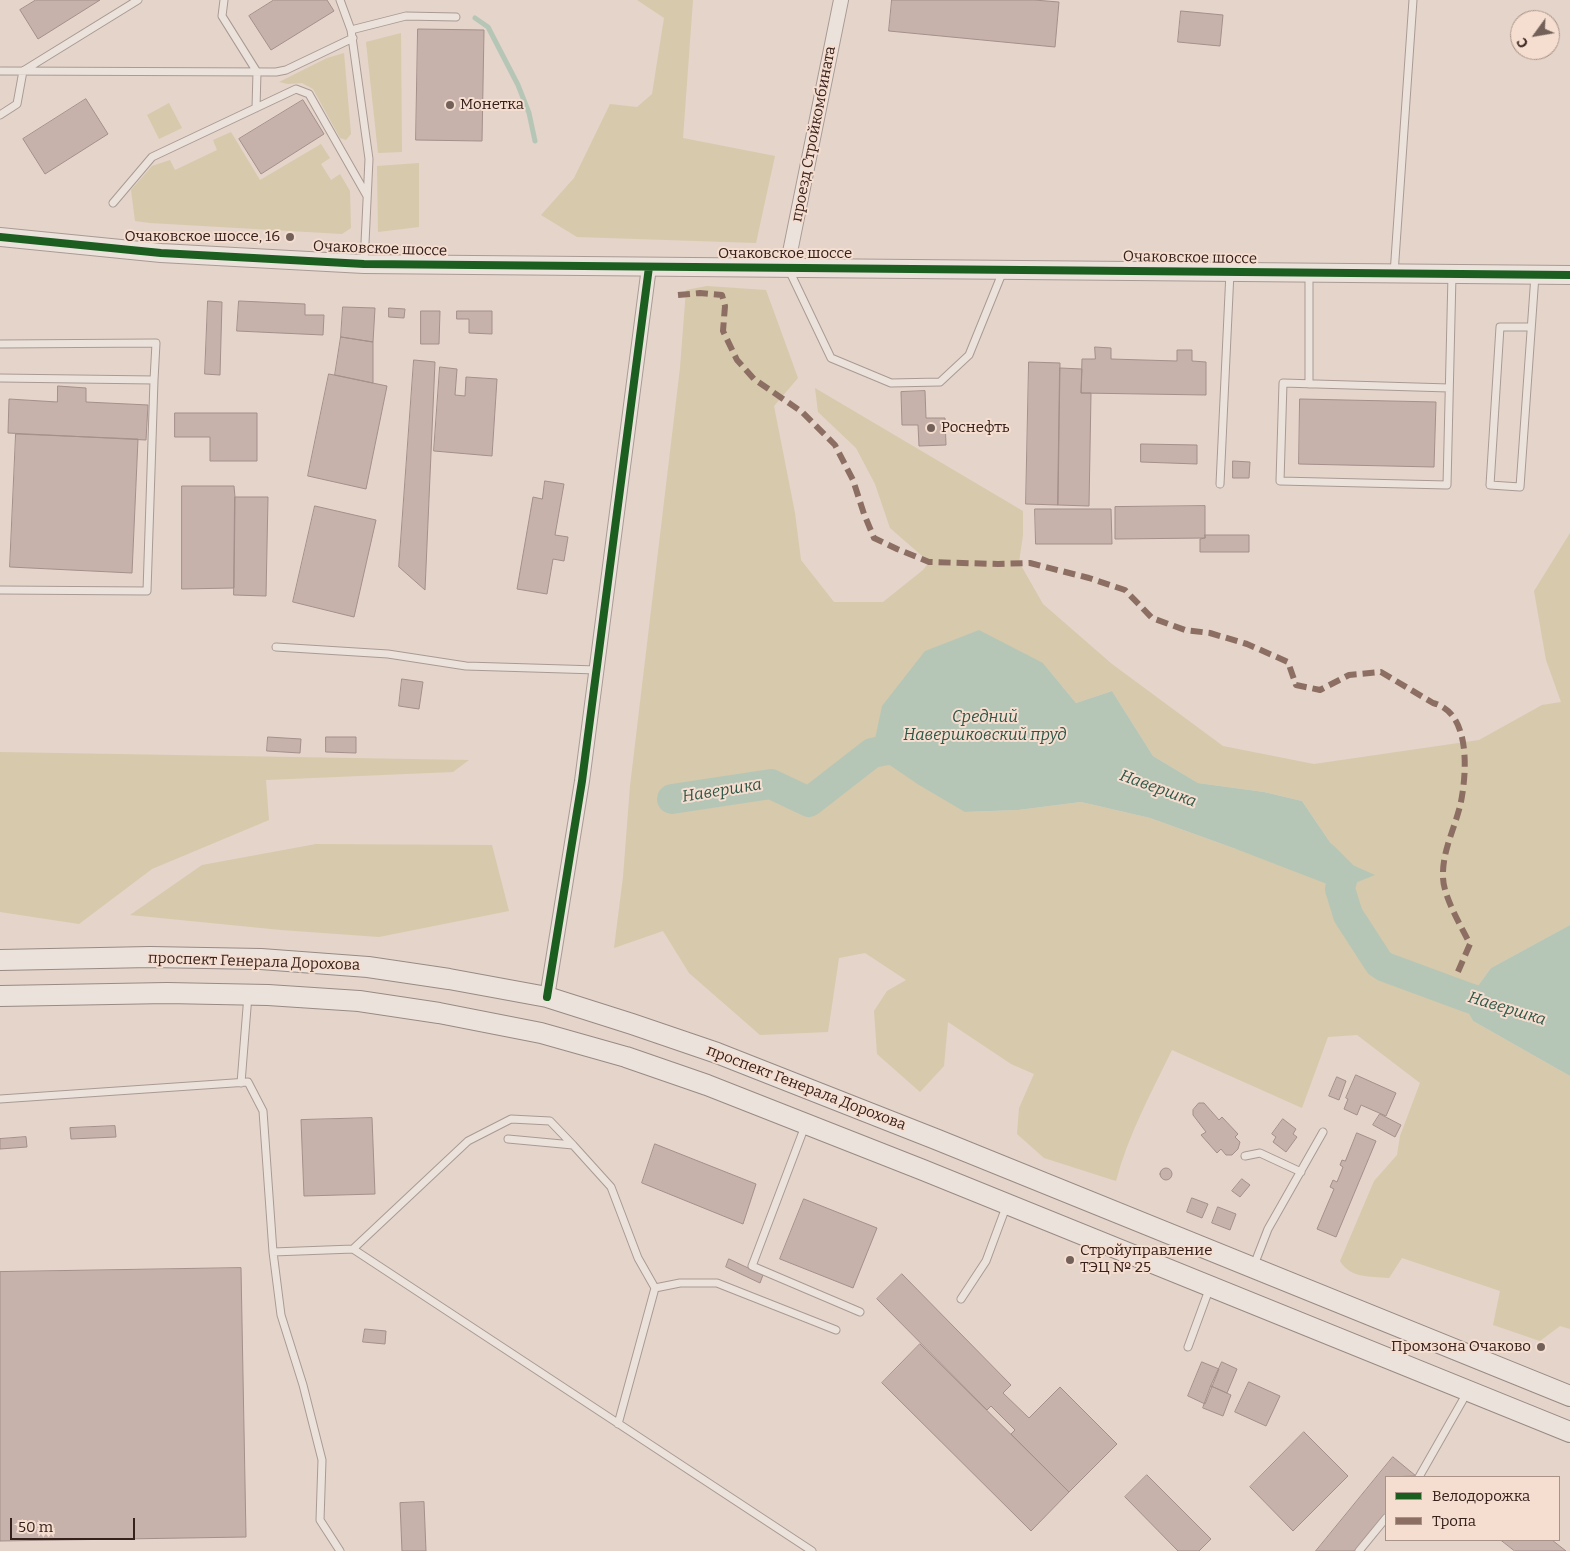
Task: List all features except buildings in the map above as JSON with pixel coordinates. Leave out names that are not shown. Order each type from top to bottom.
[{"type":"main road","name":"проспект Генерала Дорохова","points":[[0,960],[150,957],[261,959],[368,967],[449,979],[547,997],[717,1053],[938,1140],[1570,1396]]},
{"type":"main road","points":[[0,996],[167,993],[359,1001],[440,1013],[541,1033],[626,1057],[707,1085],[1007,1204],[1570,1432]]},
{"type":"street","name":"проезд Стройкомбината","points":[[787,267],[841,0]]},
{"type":"street","name":"Очаковское шоссе","points":[[0,237],[161,253],[364,264],[1570,275]]},
{"type":"street","points":[[547,997],[582,781],[649,267]]},
{"type":"lane","points":[[0,115],[17,104],[23,71],[138,0]]},
{"type":"lane","points":[[224,0],[222,16],[257,72],[256,108]]},
{"type":"lane","points":[[340,0],[352,30],[368,159],[364,264]]},
{"type":"lane","points":[[1394,274],[1413,0]]},
{"type":"lane","points":[[352,30],[406,16],[456,16]]},
{"type":"lane","points":[[0,71],[276,72],[286,70],[353,38]]},
{"type":"lane","points":[[113,203],[152,157],[296,89],[309,94],[367,196]]},
{"type":"lane","points":[[787,267],[831,358],[891,383],[940,382],[969,355],[1004,270]]},
{"type":"lane","points":[[1220,484],[1230,272]]},
{"type":"lane","points":[[1309,273],[1309,384]]},
{"type":"lane","points":[[1449,388],[1283,383],[1280,481],[1447,486],[1452,274]]},
{"type":"lane","points":[[1532,327],[1500,327],[1490,485],[1520,488],[1532,327],[1534,275]]},
{"type":"lane","points":[[0,344],[156,343],[147,591],[0,590]]},
{"type":"lane","points":[[0,378],[154,380]]},
{"type":"lane","points":[[276,647],[388,654],[466,666],[597,670]]},
{"type":"lane","points":[[241,1083],[248,995]]},
{"type":"lane","points":[[0,1099],[248,1082],[263,1111],[273,1252],[281,1314],[303,1386],[322,1460],[320,1520],[340,1551]]},
{"type":"lane","points":[[353,1249],[468,1141],[511,1119],[550,1121],[611,1187],[638,1258],[655,1288],[618,1424]]},
{"type":"lane","points":[[806,1124],[752,1266],[860,1312]]},
{"type":"lane","points":[[1253,1268],[1268,1230],[1323,1132]]},
{"type":"lane","points":[[508,1139],[573,1145]]},
{"type":"lane","points":[[1244,1156],[1260,1153],[1301,1172]]},
{"type":"lane","points":[[961,1299],[986,1261],[1007,1204]]},
{"type":"lane","points":[[273,1252],[353,1249],[812,1551]]},
{"type":"lane","points":[[655,1288],[680,1283],[717,1283],[836,1330]]},
{"type":"lane","points":[[1188,1348],[1211,1287]]},
{"type":"lane","points":[[1420,1476],[1468,1391]]},
{"type":"lane","points":[[1359,1551],[1385,1519]]},
{"type":"shaded area","points":[[637,0],[693,0],[683,138],[775,156],[756,243],[577,237],[541,215],[574,178],[610,104],[637,107],[652,94],[664,18]]},
{"type":"shaded area","points":[[401,33],[402,152],[378,153],[366,42]]},
{"type":"shaded area","points":[[344,53],[351,134],[346,140],[340,138],[313,89],[302,83],[288,84],[279,82],[327,58]]},
{"type":"shaded area","points":[[169,103],[182,128],[159,139],[147,115]]},
{"type":"shaded area","points":[[231,132],[260,180],[321,144],[330,158],[321,164],[331,180],[340,174],[350,191],[351,228],[342,234],[135,221],[131,190],[152,166],[170,160],[175,170],[217,150],[213,140]]},
{"type":"shaded area","points":[[419,163],[419,227],[378,232],[377,166]]},
{"type":"shaded area","points":[[707,286],[766,290],[798,378],[774,406],[795,513],[801,560],[834,602],[883,602],[923,570],[929,562],[890,528],[875,484],[856,448],[818,412],[815,388],[1023,511],[1023,535],[1019,562],[1043,604],[1112,664],[1223,746],[1314,764],[1479,740],[1542,705],[1561,702],[1546,660],[1534,591],[1570,533],[1570,925],[1491,968],[1464,1005],[1473,1021],[1570,1076],[1570,1329],[1560,1326],[1540,1341],[1493,1325],[1500,1291],[1402,1258],[1389,1278],[1361,1276],[1344,1267],[1340,1261],[1374,1181],[1397,1155],[1400,1136],[1420,1083],[1357,1035],[1328,1037],[1302,1108],[1172,1050],[1133,1131],[1116,1181],[1044,1158],[1017,1134],[1019,1108],[1034,1074],[1011,1064],[948,1022],[944,1066],[920,1092],[877,1054],[874,1011],[887,991],[906,980],[865,953],[839,958],[828,1032],[760,1035],[689,973],[663,931],[614,948],[623,877],[630,786],[680,368],[686,290]],"holes":[[[1043,663],[1076,703],[1112,691],[1153,756],[1198,783],[1264,792],[1302,801],[1342,860],[1374,875],[1236,849],[1150,818],[1081,802],[1018,810],[965,812]]]},
{"type":"shaded area","points":[[0,752],[469,760],[453,772],[266,780],[269,820],[152,869],[79,924],[0,912]]},
{"type":"shaded area","points":[[316,844],[492,845],[509,911],[379,937],[281,930],[130,915],[202,865]]},
{"type":"water","name":"Средний Навершковский пруд","points":[[979,630],[1043,663],[1076,703],[1112,691],[1153,756],[1198,783],[1264,792],[1302,801],[1342,860],[1375,875],[1340,889],[1150,818],[1081,802],[1018,810],[965,812],[919,785],[872,753],[882,706],[925,651]]},
{"type":"water","points":[[1570,925],[1570,1076],[1473,1021],[1464,1005],[1491,968]]},
{"type":"waterway","points":[[475,18],[488,27],[518,85],[529,113],[535,141]]},
{"type":"waterway","name":"Навершка","points":[[672,799],[771,784],[809,802],[872,753],[911,745]]},
{"type":"waterway","name":"Навершка","points":[[1324,857],[1343,876],[1340,889],[1348,915],[1379,963],[1385,967],[1469,998],[1570,1029]]},
{"type":"marked path","points":[[678,295],[700,293],[722,295],[725,306],[723,331],[737,360],[754,379],[802,412],[835,445],[853,480],[874,538],[929,562],[1030,563],[1089,578],[1125,590],[1152,618],[1185,630],[1210,633],[1247,644],[1288,662],[1296,685],[1320,690],[1349,675],[1381,672],[1433,703],[1445,708],[1459,728],[1465,756],[1462,796],[1443,866],[1446,893],[1470,944],[1457,974]]},
{"type":"cycle path","points":[[0,237],[161,253],[364,264],[1570,275]]},
{"type":"cycle path","points":[[547,997],[582,781],[649,267]]},
{"type":"place","name":"Монетка","points":[[450,105]]},
{"type":"place","name":"Очаковское шоссе, 16","points":[[290,237]]},
{"type":"place","name":"Роснефть","points":[[931,428]]},
{"type":"place","name":"Стройуправление ТЭЦ № 25","points":[[1070,1260]]},
{"type":"place","name":"Промзона Очаково","points":[[1541,1347]]}]
